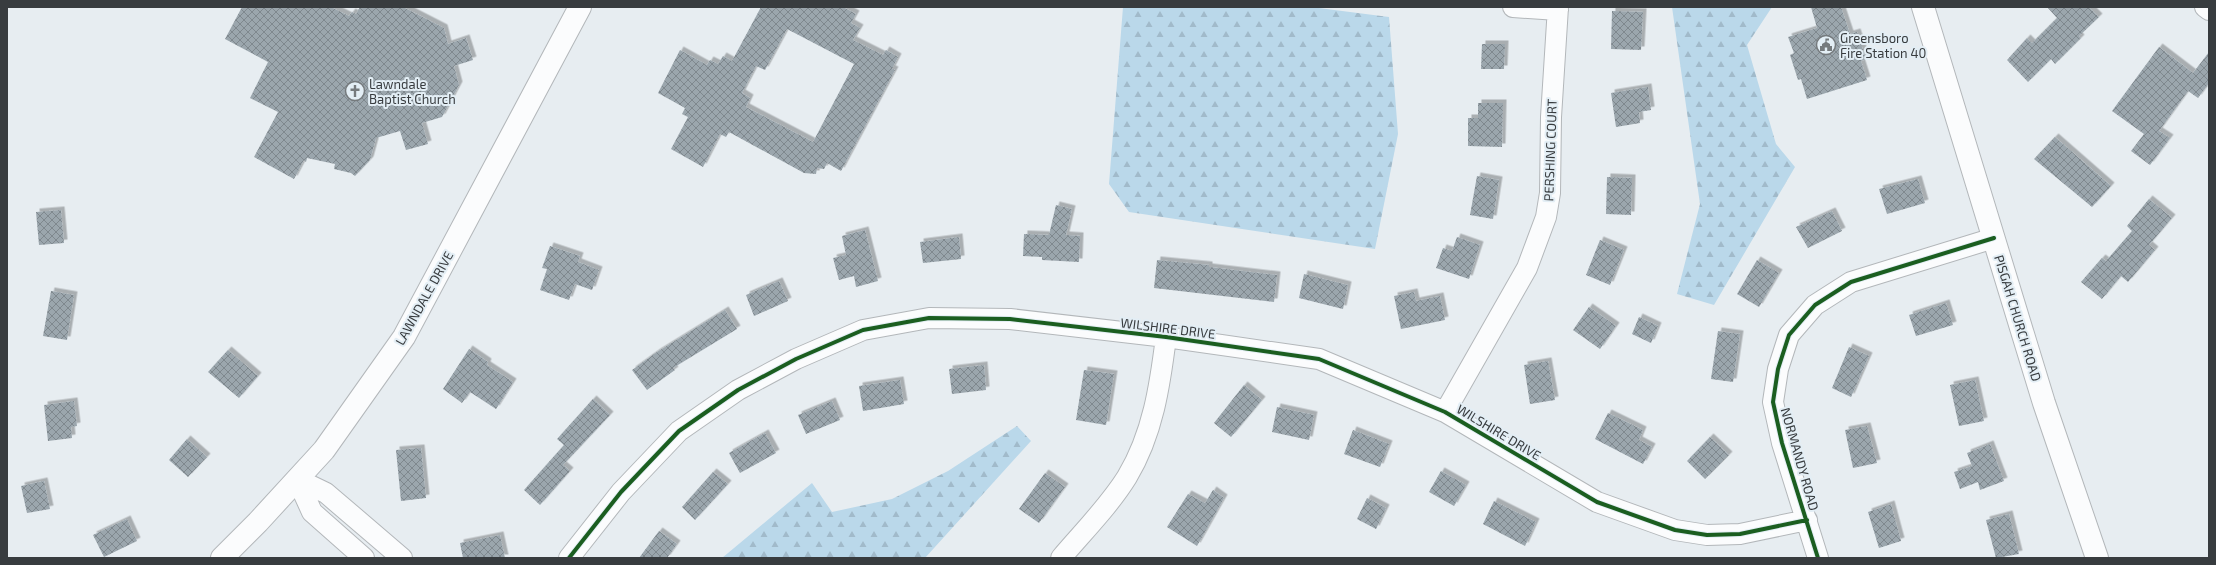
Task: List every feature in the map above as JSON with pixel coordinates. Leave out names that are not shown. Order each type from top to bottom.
[{"type":"main road","name":"LAWNDALE DRIVE","points":[[222,558],[324,450],[404,337],[580,7]]},
{"type":"main road","name":"PISGAH CHURCH ROAD","points":[[1928,9],[1994,238],[2044,403],[2097,558]]},
{"type":"street","points":[[1513,7],[1558,8]]},
{"type":"street","points":[[2205,7],[2209,10]]},
{"type":"street","name":"PERSHING COURT","points":[[1445,412],[1527,268],[1546,217],[1550,193],[1551,117],[1558,8]]},
{"type":"street","name":"NORMANDY ROAD","points":[[1818,558],[1782,443],[1773,402],[1778,369],[1789,335],[1815,305],[1851,282],[1994,238]]},
{"type":"street","name":"WILSHIRE DRIVE","points":[[569,558],[621,492],[679,431],[738,390],[796,359],[863,330],[929,318],[1010,319],[1166,337],[1319,358],[1445,412],[1597,502],[1675,530],[1707,534],[1740,534],[1807,520]]},
{"type":"street","points":[[1061,558],[1126,477],[1146,437],[1159,391],[1166,337]]},
{"type":"street","points":[[297,479],[312,512],[364,558]]},
{"type":"street","points":[[297,479],[326,493],[402,558]]},
{"type":"green space","points":[[1123,7],[1311,7],[1389,17],[1398,134],[1375,249],[1129,212],[1109,184]]},
{"type":"green space","points":[[1672,7],[1772,7],[1747,45],[1776,144],[1795,167],[1714,305],[1677,294],[1700,204]]},
{"type":"green space","points":[[1017,426],[1031,441],[925,558],[722,558],[812,483],[832,512],[892,499],[948,471]]},
{"type":"building","name":"Lawndale Baptist Church","points":[[242,7],[331,7],[349,16],[352,12],[356,14],[360,7],[403,7],[444,28],[448,44],[466,38],[473,60],[454,66],[459,85],[442,117],[422,123],[428,144],[406,150],[400,131],[376,138],[370,160],[355,176],[351,173],[334,169],[335,164],[307,158],[306,162],[304,160],[294,179],[254,157],[278,112],[250,98],[268,62],[225,39]]},
{"type":"building","points":[[761,7],[843,7],[856,14],[851,23],[860,28],[853,40],[883,55],[886,50],[898,57],[892,69],[895,70],[841,171],[827,163],[824,169],[817,168],[816,174],[804,173],[729,132],[726,137],[720,134],[703,167],[671,149],[688,117],[682,114],[685,108],[658,93],[680,50],[707,65],[710,60],[718,64],[723,56],[732,61]],"holes":[[[787,29],[854,64],[813,142],[746,107],[750,98],[742,93],[756,66],[765,70]]]},
{"type":"building","name":"Greensboro Fire Station 40","points":[[1811,7],[1841,7],[1850,34],[1857,32],[1866,59],[1861,61],[1867,80],[1807,99],[1801,79],[1798,80],[1790,55],[1794,53],[1788,37],[1817,28]]},
{"type":"building","points":[[2047,7],[2089,7],[2099,17],[2079,36],[2081,38],[2055,64],[2051,59],[2028,82],[2007,60],[2027,38],[2032,43],[2057,18]]},
{"type":"building","points":[[1612,11],[1643,12],[1641,50],[1611,49]]},
{"type":"building","points":[[1482,44],[1505,44],[1504,69],[1481,69]]},
{"type":"building","points":[[2159,47],[2193,73],[2209,52],[2209,83],[2198,98],[2188,91],[2159,131],[2170,138],[2150,165],[2131,151],[2144,134],[2112,111]]},
{"type":"building","points":[[1648,87],[1651,110],[1639,112],[1640,123],[1616,127],[1611,93]]},
{"type":"building","points":[[1478,103],[1503,103],[1502,147],[1468,146],[1468,118],[1478,118]]},
{"type":"building","points":[[2055,137],[2111,186],[2092,207],[2034,159]]},
{"type":"building","points":[[1477,176],[1499,180],[1493,219],[1470,215]]},
{"type":"building","points":[[1607,177],[1632,178],[1631,215],[1606,214]]},
{"type":"building","points":[[1918,179],[1925,203],[1887,214],[1879,189]]},
{"type":"building","points":[[2149,199],[2172,218],[2149,245],[2155,250],[2128,282],[2121,276],[2102,299],[2081,282],[2102,258],[2106,261],[2132,231],[2127,226]]},
{"type":"building","points":[[1056,205],[1072,209],[1066,235],[1080,236],[1079,262],[1042,260],[1042,257],[1023,256],[1024,234],[1049,235]]},
{"type":"building","points":[[61,210],[64,243],[39,245],[36,212]]},
{"type":"building","points":[[1832,211],[1842,231],[1808,248],[1796,227]]},
{"type":"building","points":[[865,230],[878,281],[856,287],[854,276],[839,280],[833,258],[846,255],[842,236]]},
{"type":"building","points":[[959,237],[961,259],[923,263],[920,242]]},
{"type":"building","points":[[1457,237],[1480,245],[1469,279],[1436,268],[1443,248],[1452,251]]},
{"type":"building","points":[[1600,240],[1624,250],[1610,285],[1586,275]]},
{"type":"building","points":[[550,246],[580,256],[578,262],[599,270],[592,290],[575,284],[569,300],[540,290],[547,269],[542,268]]},
{"type":"building","points":[[1157,260],[1209,265],[1209,267],[1277,275],[1274,302],[1154,288]]},
{"type":"building","points":[[1757,260],[1779,273],[1759,307],[1737,294]]},
{"type":"building","points":[[1304,274],[1348,285],[1343,309],[1299,298]]},
{"type":"building","points":[[779,281],[788,301],[754,316],[746,295]]},
{"type":"building","points":[[51,291],[74,295],[67,340],[43,336]]},
{"type":"building","points":[[1414,292],[1416,301],[1440,296],[1445,320],[1401,329],[1394,296]]},
{"type":"building","points":[[1946,303],[1953,325],[1916,336],[1909,315]]},
{"type":"building","points":[[1589,307],[1616,326],[1600,349],[1573,330]]},
{"type":"building","points":[[725,310],[737,329],[673,368],[675,370],[647,390],[632,370],[657,352]]},
{"type":"building","points":[[1639,317],[1658,326],[1651,343],[1632,334]]},
{"type":"building","points":[[1718,331],[1740,334],[1733,382],[1711,379]]},
{"type":"building","points":[[1849,347],[1869,356],[1851,397],[1832,388]]},
{"type":"building","points":[[469,349],[488,362],[487,365],[513,382],[496,409],[470,392],[462,403],[443,389]]},
{"type":"building","points":[[228,350],[258,376],[239,398],[208,372]]},
{"type":"building","points":[[1548,361],[1555,400],[1530,404],[1524,365]]},
{"type":"building","points":[[984,365],[986,390],[952,394],[949,369]]},
{"type":"building","points":[[1084,370],[1114,374],[1106,425],[1076,420]]},
{"type":"building","points":[[900,380],[904,404],[863,411],[859,386]]},
{"type":"building","points":[[1975,380],[1984,421],[1959,426],[1950,385]]},
{"type":"building","points":[[1244,385],[1262,400],[1231,437],[1214,423]]},
{"type":"building","points":[[593,399],[610,415],[563,465],[570,471],[540,505],[524,490],[564,445],[557,439]]},
{"type":"building","points":[[74,401],[77,426],[71,427],[72,438],[48,441],[44,405]]},
{"type":"building","points":[[832,401],[840,420],[806,434],[798,415]]},
{"type":"building","points":[[1277,407],[1314,415],[1309,440],[1272,432]]},
{"type":"building","points":[[1608,413],[1643,430],[1639,440],[1652,447],[1643,464],[1595,439]]},
{"type":"building","points":[[1867,426],[1877,463],[1853,468],[1845,430]]},
{"type":"building","points":[[1353,430],[1389,444],[1380,467],[1344,454]]},
{"type":"building","points":[[765,433],[776,453],[740,473],[729,453]]},
{"type":"building","points":[[1710,437],[1729,455],[1705,479],[1687,461]]},
{"type":"building","points":[[187,439],[207,457],[188,477],[169,460]]},
{"type":"building","points":[[1990,444],[2004,481],[1980,490],[1978,482],[1960,489],[1954,472],[1972,466],[1967,453]]},
{"type":"building","points":[[421,448],[426,498],[401,501],[396,450]]},
{"type":"building","points":[[1441,471],[1466,485],[1454,506],[1429,492]]},
{"type":"building","points":[[713,472],[728,484],[695,520],[682,507]]},
{"type":"building","points":[[1045,473],[1065,487],[1039,523],[1019,509]]},
{"type":"building","points":[[44,481],[50,509],[27,513],[21,486]]},
{"type":"building","points":[[1213,490],[1224,498],[1197,546],[1167,527],[1188,494],[1205,503]]},
{"type":"building","points":[[1367,498],[1386,508],[1376,529],[1357,519]]},
{"type":"building","points":[[1494,501],[1536,522],[1525,546],[1483,524]]},
{"type":"building","points":[[1891,504],[1901,541],[1879,548],[1868,512]]},
{"type":"building","points":[[2009,514],[2019,554],[1996,558],[1986,520]]},
{"type":"building","points":[[127,519],[137,541],[104,557],[93,535]]},
{"type":"building","points":[[659,531],[677,544],[667,558],[639,558]]},
{"type":"building","points":[[500,535],[505,558],[463,558],[460,543]]},
{"type":"cycle path","points":[[1818,558],[1782,443],[1773,402],[1778,369],[1789,335],[1815,305],[1851,282],[1994,238]]},
{"type":"cycle path","points":[[569,558],[621,492],[679,431],[738,390],[796,359],[863,330],[929,318],[1010,319],[1166,337],[1319,359],[1445,412],[1597,502],[1675,530],[1707,535],[1740,534],[1807,520]]},
{"type":"place","name":"Greensboro Fire Station 40","points":[[1826,45]]},
{"type":"place","name":"Lawndale Baptist Church","points":[[355,91]]}]
